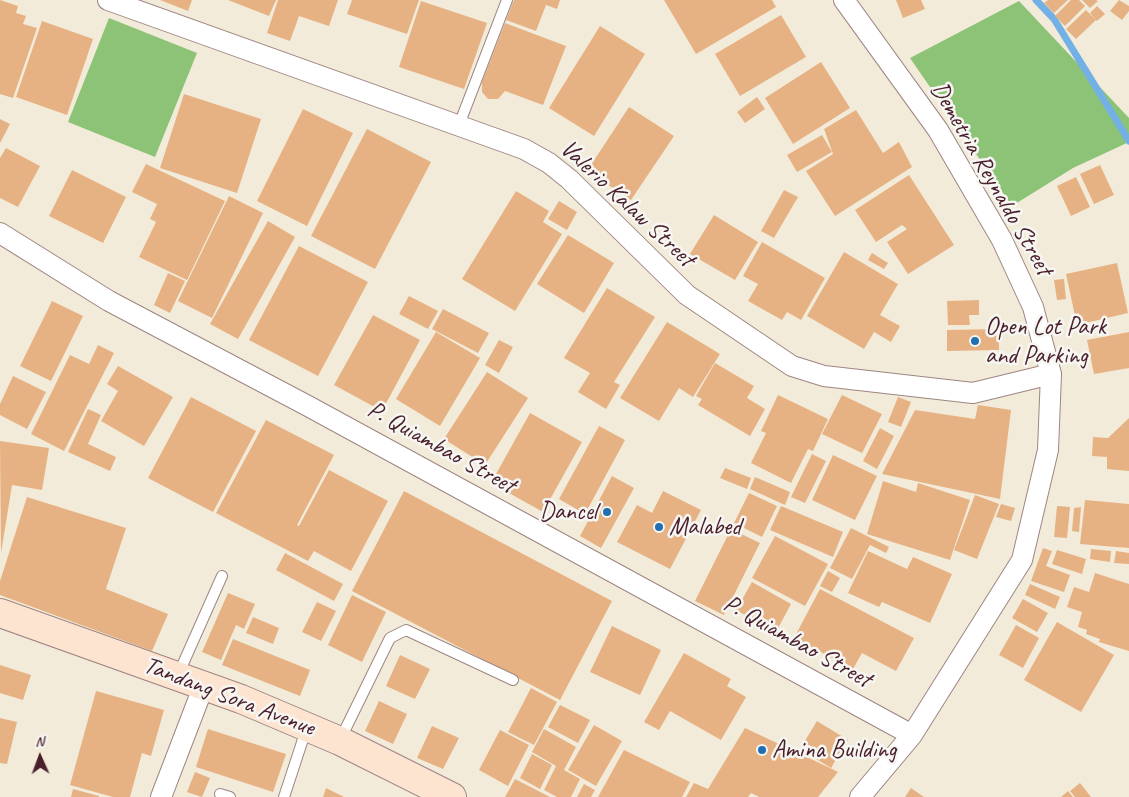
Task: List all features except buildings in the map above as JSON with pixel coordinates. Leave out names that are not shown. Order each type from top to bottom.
[{"type":"main road","name":"Tandang Sora Avenue","points":[[0,613],[204,685],[307,726],[452,797]]},
{"type":"street","name":"Valerio Kalaw Street","points":[[108,0],[524,149],[549,163],[569,179],[687,295],[792,366],[824,376],[973,393],[1051,374]]},
{"type":"street","name":"Demetria Reynaldo Street","points":[[844,0],[938,130],[1002,240],[1033,307],[1051,374],[1048,450],[1022,560],[912,735],[860,797]]},
{"type":"street","name":"P. Quiambao Street","points":[[0,233],[109,300],[912,735]]},
{"type":"street","points":[[161,797],[204,685]]},
{"type":"lane","points":[[460,125],[506,0]]},
{"type":"lane","points":[[178,676],[222,576]]},
{"type":"lane","points":[[340,741],[390,638],[406,630],[513,680]]},
{"type":"lane","points":[[284,797],[307,726]]},
{"type":"green space","points":[[1019,1],[1129,118],[1129,142],[1073,168],[1012,206],[910,58]]},
{"type":"green space","points":[[109,18],[197,53],[155,157],[68,122]]},
{"type":"waterway","points":[[1036,0],[1054,19],[1129,141]]},
{"type":"place","name":"Open Lot Park and Parking","points":[[975,341]]},
{"type":"place","name":"Dancel","points":[[607,512]]},
{"type":"place","name":"Malabed","points":[[659,527]]},
{"type":"place","name":"Amina Building","points":[[762,750]]}]
